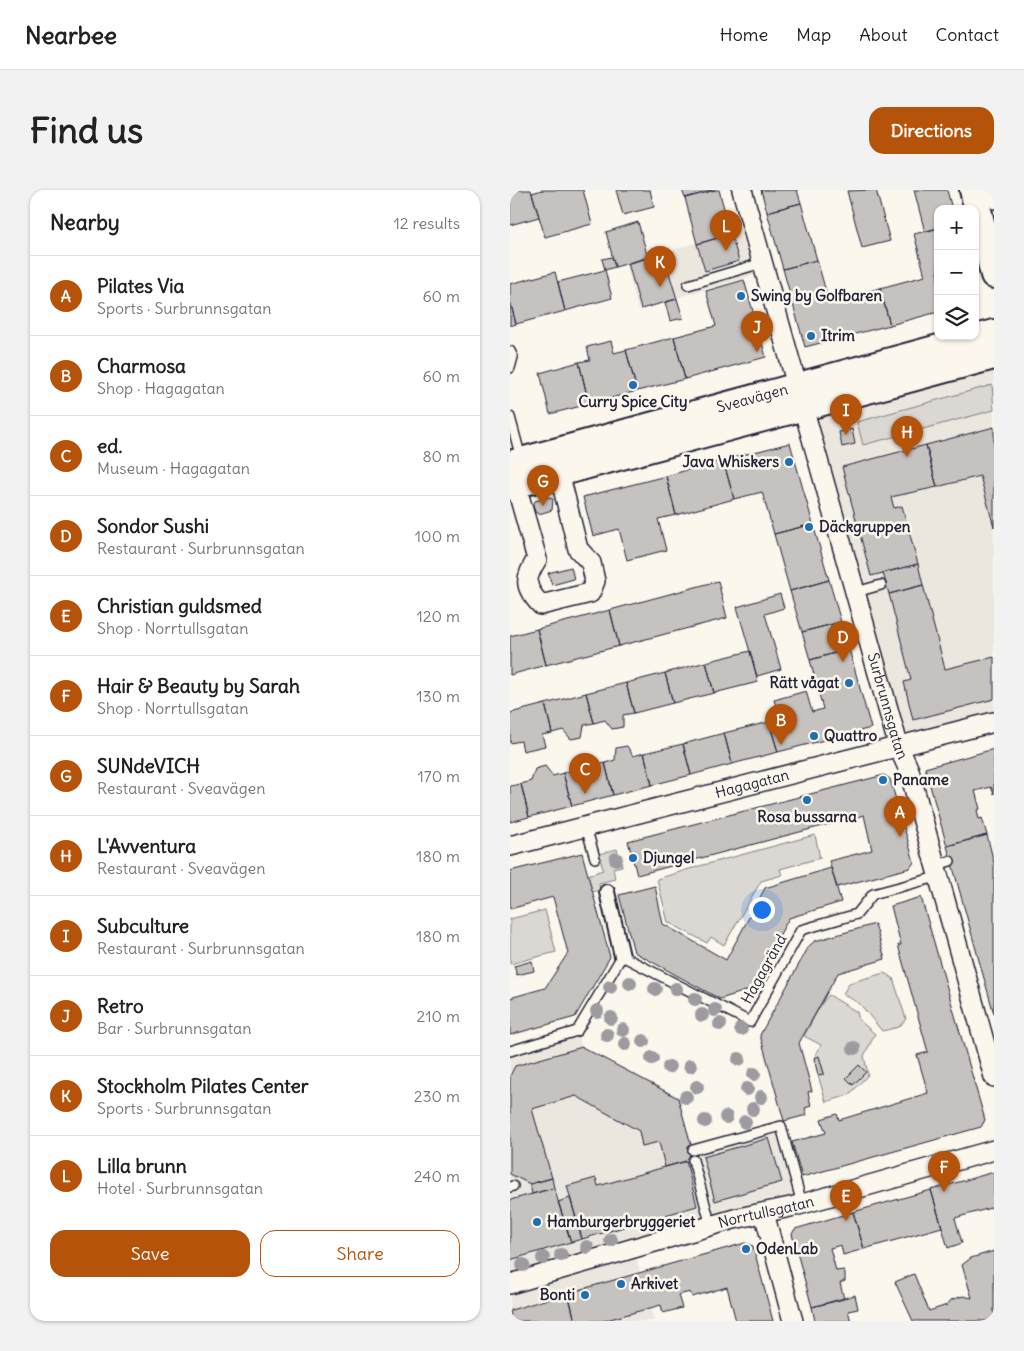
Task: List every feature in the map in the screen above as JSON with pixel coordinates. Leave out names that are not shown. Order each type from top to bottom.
[{"type":"main road","points":[[972,190],[994,275]]},
{"type":"main road","name":"Sveavägen","points":[[514,474],[559,472],[800,397],[994,333]]},
{"type":"main road","name":"Sveavägen","points":[[514,474],[800,397],[994,356]]},
{"type":"street","name":"Surbrunnsgatan","points":[[742,190],[899,748],[909,770],[940,868],[994,1077]]},
{"type":"street","points":[[514,474],[537,559],[527,575],[530,593],[541,605],[590,593],[595,581],[591,563],[578,550],[559,472]]},
{"type":"street","name":"Hagagatan","points":[[510,846],[899,748],[994,722]]},
{"type":"street","points":[[607,892],[622,956]]},
{"type":"street","name":"Norrtullsgatan","points":[[510,1284],[711,1226],[802,1204],[994,1150]]},
{"type":"street","points":[[764,1212],[793,1321]]},
{"type":"lane","points":[[990,190],[994,204]]},
{"type":"lane","points":[[688,284],[762,263]]},
{"type":"lane","points":[[510,351],[513,357],[510,368]]},
{"type":"lane","points":[[510,417],[514,474]]},
{"type":"lane","points":[[856,592],[881,585]]},
{"type":"lane","points":[[586,827],[595,858]]},
{"type":"lane","name":"Hagagränd","points":[[622,956],[750,1022],[801,930],[857,914],[873,894],[940,868]]},
{"type":"lane","points":[[510,1051],[577,1031],[622,956]]},
{"type":"lane","points":[[693,1150],[781,1126],[802,1204]]},
{"type":"lane","points":[[693,1160],[711,1226]]},
{"type":"shaded area","points":[[749,227],[763,273],[638,309],[626,264]]},
{"type":"shaded area","points":[[990,370],[994,372],[994,715],[898,740],[802,400]]},
{"type":"shaded area","points":[[992,385],[994,410],[863,445],[857,422]]},
{"type":"shaded area","points":[[815,835],[820,858],[780,869],[782,875],[761,881],[724,945],[711,937],[707,943],[668,922],[657,879]]},
{"type":"shaded area","points":[[617,849],[622,866],[613,868],[615,879],[599,883],[600,890],[592,892],[588,875],[603,870],[599,854]]},
{"type":"shaded area","points":[[545,910],[556,952],[510,964],[510,919]]},
{"type":"shaded area","points":[[884,973],[893,978],[906,1019],[899,1027],[882,1031],[860,1004],[843,994],[849,983]]},
{"type":"shaded area","points":[[829,995],[857,1012],[859,1020],[875,1034],[864,1056],[868,1075],[849,1095],[826,1102],[818,1075],[824,1073],[819,1057],[814,1058],[821,1045],[804,1036],[822,1003]]},
{"type":"shaded area","points":[[577,1031],[581,1046],[679,1097],[693,1150],[781,1125],[803,1206],[635,1253],[654,1321],[510,1321],[510,1052]]},
{"type":"building","points":[[510,190],[531,190],[539,217],[510,225]]},
{"type":"building","points":[[542,190],[583,190],[592,224],[545,237],[532,193]]},
{"type":"building","points":[[616,190],[650,190],[654,207],[623,215]]},
{"type":"building","points":[[682,190],[715,190],[685,198]]},
{"type":"building","points":[[719,190],[731,234],[697,244],[685,198]]},
{"type":"building","points":[[761,190],[797,190],[801,203],[767,212]]},
{"type":"building","points":[[876,190],[890,241],[862,248],[847,191]]},
{"type":"building","points":[[914,190],[947,190],[951,205],[934,205],[934,229],[925,232]]},
{"type":"building","points":[[801,203],[817,260],[783,269],[767,212]]},
{"type":"building","points":[[638,222],[648,258],[615,267],[606,232]]},
{"type":"building","points":[[934,229],[934,313],[890,325],[880,288],[925,276],[914,234]]},
{"type":"building","points":[[731,234],[739,261],[705,271],[697,244]]},
{"type":"building","points":[[663,253],[677,299],[641,309],[628,263]]},
{"type":"building","points":[[612,257],[615,267],[605,270],[602,259]]},
{"type":"building","points":[[817,260],[829,302],[880,288],[890,325],[805,347],[783,269]]},
{"type":"building","points":[[605,270],[612,298],[565,311],[558,282]]},
{"type":"building","points":[[555,272],[565,311],[516,324],[510,301],[510,284]]},
{"type":"building","points":[[744,280],[766,357],[685,379],[674,337],[716,326],[706,291]]},
{"type":"building","points":[[677,299],[683,318],[670,321],[665,302]]},
{"type":"building","points":[[510,301],[516,324],[510,326]]},
{"type":"building","points":[[674,337],[685,379],[637,391],[626,350]]},
{"type":"building","points":[[611,341],[614,353],[626,350],[637,391],[589,404],[579,362],[590,360],[587,347]]},
{"type":"building","points":[[579,362],[589,404],[550,414],[540,373]]},
{"type":"building","points":[[994,427],[994,527],[980,476],[937,487],[926,445]]},
{"type":"building","points":[[852,429],[855,444],[842,447],[839,432]]},
{"type":"building","points":[[790,443],[813,524],[774,534],[762,492],[734,499],[723,460]]},
{"type":"building","points":[[926,445],[937,487],[891,497],[894,508],[902,506],[918,564],[871,576],[842,467]]},
{"type":"building","points":[[723,460],[734,499],[676,515],[666,476]]},
{"type":"building","points":[[666,476],[676,515],[658,519],[666,550],[627,560],[619,529],[593,536],[583,497]]},
{"type":"building","points":[[549,497],[553,499],[552,510],[539,514],[535,512],[533,505],[535,501]]},
{"type":"building","points":[[813,524],[829,580],[790,591],[774,534]]},
{"type":"building","points":[[918,564],[923,585],[889,594],[883,573]]},
{"type":"building","points":[[571,567],[574,579],[552,585],[548,573]]},
{"type":"building","points":[[829,580],[841,622],[802,632],[790,591]]},
{"type":"building","points":[[718,581],[727,618],[619,646],[610,610]]},
{"type":"building","points":[[923,585],[945,669],[994,657],[994,699],[913,720],[904,682],[911,680],[889,594]]},
{"type":"building","points":[[780,594],[784,608],[765,614],[781,669],[757,676],[737,607]]},
{"type":"building","points":[[610,610],[619,646],[546,665],[537,629]]},
{"type":"building","points":[[841,622],[849,649],[810,660],[802,632]]},
{"type":"building","points":[[537,629],[546,665],[510,675],[510,636]]},
{"type":"building","points":[[849,649],[871,728],[778,752],[769,722],[780,719],[774,700],[806,691],[812,712],[823,709],[810,660]]},
{"type":"building","points":[[750,651],[758,682],[714,693],[706,662]]},
{"type":"building","points":[[706,662],[714,693],[673,703],[665,673]]},
{"type":"building","points":[[665,673],[673,703],[634,713],[626,683]]},
{"type":"building","points":[[626,683],[634,713],[623,715],[623,727],[612,729],[605,720],[594,723],[586,693]]},
{"type":"building","points":[[586,693],[594,723],[584,725],[582,737],[571,739],[563,730],[552,733],[545,704]]},
{"type":"building","points":[[545,704],[552,733],[542,735],[545,746],[523,751],[521,741],[510,743],[510,713]]},
{"type":"building","points":[[769,722],[778,752],[732,764],[724,733]]},
{"type":"building","points":[[724,733],[732,764],[691,775],[683,744]]},
{"type":"building","points":[[683,744],[691,775],[652,785],[644,753]]},
{"type":"building","points":[[627,746],[633,756],[644,753],[652,785],[613,795],[605,763],[615,760],[616,748]]},
{"type":"building","points":[[994,749],[994,794],[991,787],[975,791],[980,809],[977,810],[979,819],[982,818],[987,835],[947,846],[925,768]]},
{"type":"building","points":[[587,756],[594,765],[605,763],[613,795],[572,806],[563,773],[573,770],[576,759]]},
{"type":"building","points":[[545,766],[553,776],[563,773],[572,806],[529,817],[521,784],[531,781],[535,769]]},
{"type":"building","points":[[884,775],[890,779],[914,862],[910,868],[837,887],[829,861],[872,850],[864,815],[637,875],[628,841]]},
{"type":"building","points":[[521,784],[529,817],[510,822],[510,786]]},
{"type":"building","points":[[987,835],[994,863],[994,1014],[947,846]]},
{"type":"building","points":[[582,853],[610,957],[575,1017],[510,1035],[510,998],[545,988],[568,953],[553,897],[510,909],[510,871]]},
{"type":"building","points":[[831,868],[841,902],[789,918],[749,990],[720,999],[634,952],[619,895],[655,886],[663,924],[726,960],[765,888]]},
{"type":"building","points":[[921,897],[985,1120],[981,1127],[802,1177],[792,1142],[826,1133],[821,1119],[837,1114],[839,1120],[928,1093],[917,1055],[928,1052],[898,945],[901,945],[891,906]]},
{"type":"building","points":[[875,924],[885,959],[838,973],[799,1043],[812,1091],[808,1092],[811,1106],[805,1108],[807,1115],[784,1121],[760,1035],[809,946],[815,941]]},
{"type":"building","points":[[532,961],[534,971],[517,975],[514,966]]},
{"type":"building","points":[[582,1047],[678,1098],[695,1159],[665,1167],[659,1142],[642,1146],[639,1131],[576,1096],[532,1109],[552,1178],[530,1184],[510,1174],[510,1076],[515,1066]]},
{"type":"building","points":[[819,1056],[824,1074],[818,1075],[814,1058]]},
{"type":"building","points":[[859,1065],[866,1072],[853,1085],[846,1078]]},
{"type":"building","points":[[769,1138],[782,1182],[715,1201],[703,1157]]},
{"type":"building","points":[[686,1161],[697,1206],[582,1239],[567,1186],[596,1178],[598,1186]]},
{"type":"building","points":[[994,1172],[994,1207],[955,1218],[962,1243],[948,1248],[931,1190]]},
{"type":"building","points":[[552,1178],[554,1188],[532,1194],[530,1184]]},
{"type":"building","name":"Hamburgerbryggeriet","points":[[554,1188],[571,1242],[510,1260],[510,1200]]},
{"type":"building","points":[[931,1190],[942,1227],[864,1249],[853,1212]]},
{"type":"building","points":[[570,1198],[582,1239],[571,1242],[558,1202]]},
{"type":"building","points":[[853,1212],[864,1249],[843,1255],[841,1245],[830,1248],[836,1271],[844,1270],[845,1281],[840,1283],[844,1299],[812,1307],[792,1234],[795,1229]]},
{"type":"building","points":[[745,1243],[753,1246],[773,1321],[736,1321],[727,1287],[692,1297],[690,1292],[678,1295],[682,1308],[663,1313],[661,1305],[603,1321],[575,1321],[568,1293]]},
{"type":"building","points":[[994,1251],[994,1321],[913,1321],[895,1282],[914,1274],[929,1311],[947,1305],[951,1300],[963,1296],[972,1298],[962,1265],[971,1258]]},
{"type":"building","points":[[568,1293],[575,1321],[510,1321],[511,1310]]},
{"type":"building","points":[[855,1295],[858,1309],[848,1311],[851,1321],[815,1321],[812,1307]]},
{"type":"place","name":"Lilla brunn","points":[[726,251]]},
{"type":"place","name":"Stockholm Pilates Center","points":[[660,287]]},
{"type":"place","name":"Swing by Golfbaren","points":[[741,296]]},
{"type":"place","name":"Itrim","points":[[811,336]]},
{"type":"place","name":"Retro","points":[[757,352]]},
{"type":"place","name":"Curry Spice City","points":[[633,385]]},
{"type":"place","name":"Subculture","points":[[846,435]]},
{"type":"place","name":"L'Avventura","points":[[907,457]]},
{"type":"place","name":"Java Whiskers","points":[[789,462]]},
{"type":"place","name":"SUNdeVICH","points":[[543,506]]},
{"type":"place","name":"Däckgruppen","points":[[809,527]]},
{"type":"place","name":"Sondor Sushi","points":[[843,662]]},
{"type":"place","name":"Rätt vågat","points":[[849,683]]},
{"type":"place","name":"Quattro","points":[[814,736]]},
{"type":"place","name":"Charmosa","points":[[781,745]]},
{"type":"place","name":"Paname","points":[[883,780]]},
{"type":"place","name":"ed.","points":[[585,794]]},
{"type":"place","name":"Rosa bussarna","points":[[807,800]]},
{"type":"place","name":"Pilates Via","points":[[900,837]]},
{"type":"place","name":"Djungel","points":[[633,858]]},
{"type":"place","name":"Hair & Beauty by Sarah","points":[[944,1192]]},
{"type":"place","name":"Christian guldsmed","points":[[846,1221]]},
{"type":"place","name":"Hamburgerbryggeriet","points":[[537,1222]]},
{"type":"place","name":"OdenLab","points":[[746,1249]]},
{"type":"place","name":"Arkivet","points":[[621,1284]]},
{"type":"place","name":"Bonti","points":[[585,1295]]}]
